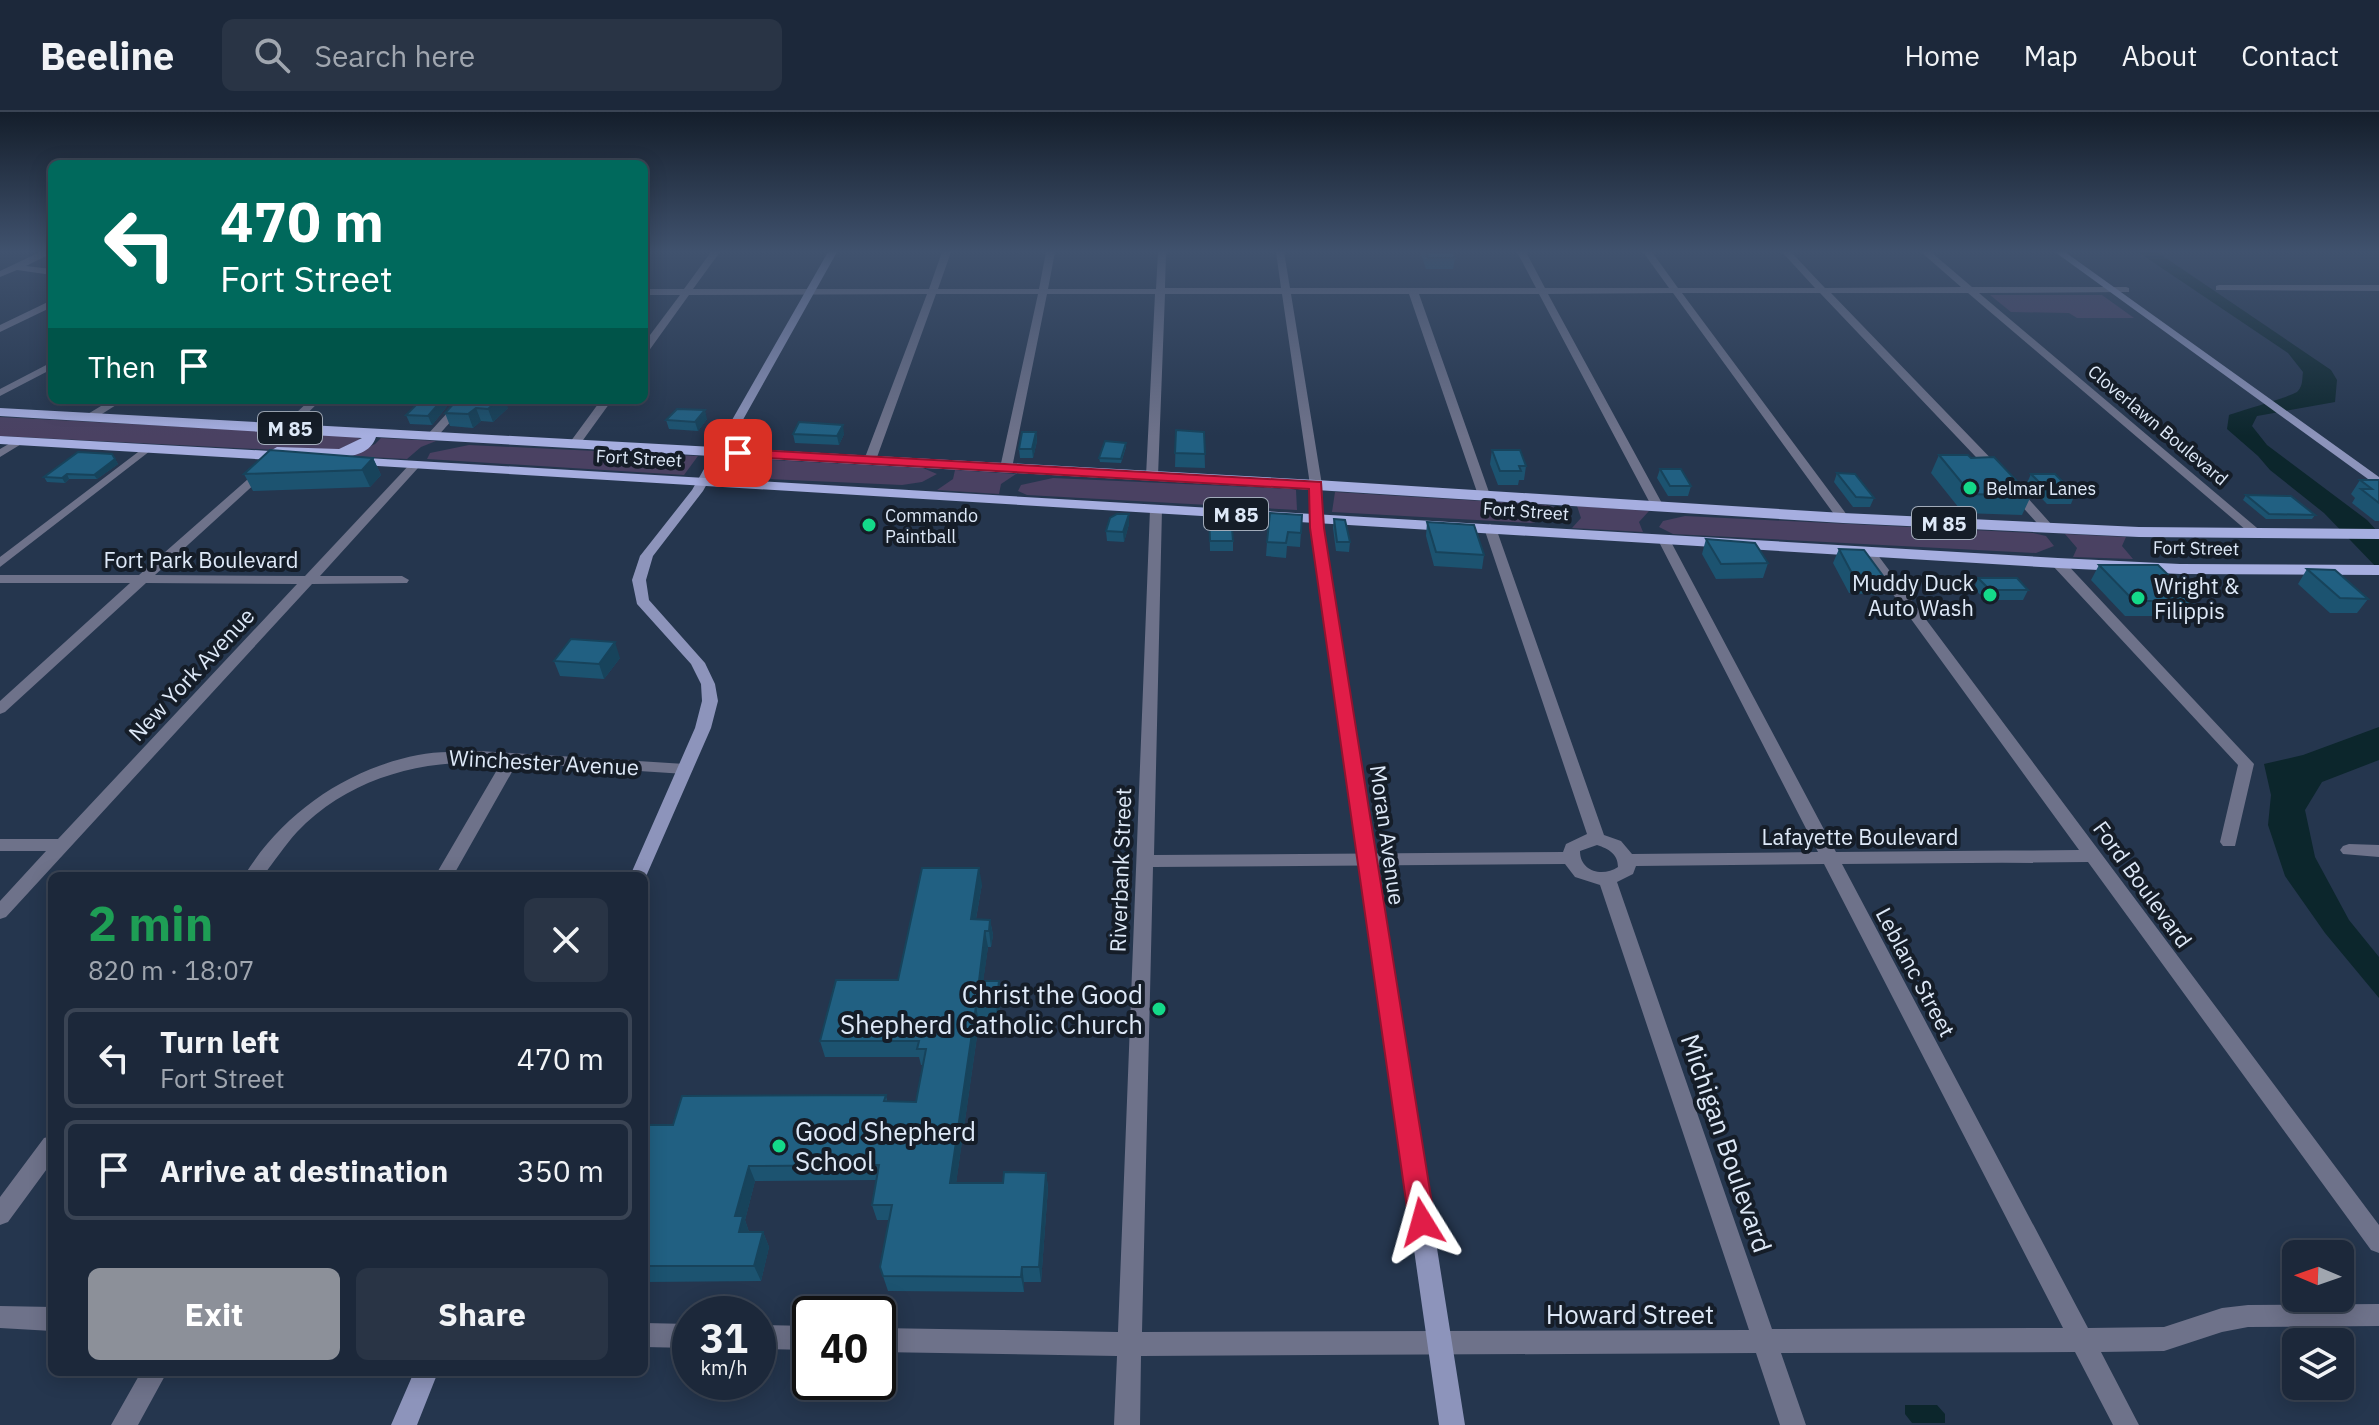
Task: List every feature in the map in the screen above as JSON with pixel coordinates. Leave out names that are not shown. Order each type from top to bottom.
[{"type":"main road","name":"Fort Street","points":[[0,412],[1316,485],[1843,518],[2048,528],[2379,534]]},
{"type":"main road","points":[[169,450],[204,447],[338,453],[368,443],[367,432]]},
{"type":"main road","name":"Fort Street","points":[[0,440],[1016,499],[1869,553],[2180,569],[2378,570]]},
{"type":"main road","points":[[414,466],[418,454],[442,444],[562,448],[577,445]]},
{"type":"main road","points":[[775,486],[805,482],[929,486],[946,476],[946,470],[935,464]]},
{"type":"main road","points":[[1016,499],[1010,488],[1012,484],[1029,476],[1147,481],[1172,477]]},
{"type":"main road","points":[[1346,520],[1392,515],[1562,526],[1573,523],[1576,514],[1573,509],[1547,499]]},
{"type":"main road","points":[[1688,542],[1657,534],[1648,523],[1654,516],[1672,513],[1832,522],[1843,518]]},
{"type":"main road","points":[[1818,550],[1884,547],[2026,554],[2064,552],[2066,546],[2063,539],[2048,528]]},
{"type":"main road","points":[[2180,569],[2143,558],[2134,549],[2135,544],[2152,539],[2279,539],[2280,533]]},
{"type":"street","points":[[0,329],[31,313]]},
{"type":"street","points":[[648,345],[672,313]]},
{"type":"street","points":[[641,872],[707,718],[708,684],[698,663],[642,601],[639,580],[647,556],[702,482],[799,313]]},
{"type":"street","points":[[870,460],[925,313]]},
{"type":"street","points":[[1006,468],[1037,313]]},
{"type":"street","points":[[1152,476],[1159,313]]},
{"type":"street","name":"Moran Avenue","points":[[1289,313],[1452,1425]]},
{"type":"street","points":[[1421,313],[1484,495]]},
{"type":"street","points":[[1554,313],[1658,507]]},
{"type":"street","points":[[1691,313],[1843,518]]},
{"type":"street","points":[[1844,313],[2048,528]]},
{"type":"street","name":"Cloverlawn Boulevard","points":[[1997,313],[2257,533]]},
{"type":"street","points":[[2143,313],[2379,483]]},
{"type":"street","points":[[0,393],[48,367]]},
{"type":"street","points":[[90,417],[112,404]]},
{"type":"street","points":[[286,428],[312,404]]},
{"type":"street","points":[[432,436],[461,404]]},
{"type":"street","points":[[577,445],[604,404]]},
{"type":"street","points":[[0,454],[19,441]]},
{"type":"street","points":[[0,563],[146,449]]},
{"type":"street","points":[[0,709],[278,456]]},
{"type":"street","name":"New York Avenue","points":[[0,912],[414,466]]},
{"type":"street","name":"Riverbank Street","points":[[1127,1425],[1156,509]]},
{"type":"street","points":[[1490,528],[1597,839]]},
{"type":"street","name":"Leblanc Street","points":[[1664,540],[2126,1425]]},
{"type":"street","name":"Ford Boulevard","points":[[1869,553],[2379,1243]]},
{"type":"street","points":[[2058,563],[2246,764],[2229,842]]},
{"type":"street","name":"Fort Park Boulevard","points":[[0,579],[402,580]]},
{"type":"street","name":"Winchester Avenue","points":[[256,872],[301,817],[341,790],[399,765],[441,757],[512,758],[685,769]]},
{"type":"street","points":[[446,872],[512,758]]},
{"type":"street","points":[[1597,839],[1618,847],[1628,860],[1627,870],[1622,875],[1607,879],[1589,876],[1579,870],[1571,858],[1572,848],[1578,843],[1597,839]]},
{"type":"street","points":[[0,845],[62,845]]},
{"type":"street","points":[[2349,850],[2379,851]]},
{"type":"street","name":"Lafayette Boulevard","points":[[1628,860],[2093,856]]},
{"type":"street","points":[[1145,861],[1571,858]]},
{"type":"street","name":"Michigan Boulevard","points":[[1607,879],[1793,1425]]},
{"type":"street","points":[[0,1215],[48,1150]]},
{"type":"street","name":"Howard Street","points":[[896,1340],[1130,1343],[2164,1339],[2222,1320],[2248,1316],[2379,1315]]},
{"type":"street","points":[[0,1317],[48,1319]]},
{"type":"street","points":[[648,1335],[672,1336]]},
{"type":"street","points":[[124,1425],[153,1376]]},
{"type":"street","points":[[404,1425],[424,1376]]},
{"type":"shaded area","points":[[2069,313],[2127,313],[2134,318],[2077,318]]},
{"type":"shaded area","points":[[2229,313],[2247,313],[2331,370],[2337,380],[2335,402],[2257,416],[2252,426],[2267,445],[2367,520],[2379,533],[2379,570],[2324,513],[2270,470],[2227,429],[2229,415],[2298,391],[2303,372],[2288,353]]},
{"type":"shaded area","points":[[0,417],[353,436],[361,439],[337,450],[318,452],[0,436]]},
{"type":"shaded area","points":[[381,438],[436,441],[421,447],[407,459],[350,456]]},
{"type":"shaded area","points":[[469,445],[698,456],[684,475],[427,459],[430,453]]},
{"type":"shaded area","points":[[736,458],[923,468],[937,474],[922,482],[902,485],[723,477]]},
{"type":"shaded area","points":[[955,470],[1016,474],[1001,484],[999,494],[937,490],[953,479]]},
{"type":"shaded area","points":[[1053,478],[1292,489],[1296,490],[1297,510],[1027,495],[1018,491],[1021,485]]},
{"type":"shaded area","points":[[1335,492],[1548,505],[1560,509],[1561,513],[1556,518],[1531,523],[1332,512]]},
{"type":"shaded area","points":[[1577,506],[1649,511],[1639,522],[1643,532],[1572,528],[1581,518]]},
{"type":"shaded area","points":[[1685,516],[2033,533],[2046,536],[2054,546],[2036,553],[1673,534],[1659,527],[1663,521]]},
{"type":"shaded area","points":[[2065,534],[2126,537],[2122,546],[2133,559],[2073,557],[2077,548]]},
{"type":"shaded area","points":[[2379,727],[2379,760],[2322,782],[2305,810],[2315,857],[2349,920],[2379,957],[2379,998],[2325,933],[2285,876],[2268,825],[2271,795],[2264,764],[2303,755]]},
{"type":"shaded area","points":[[1905,1405],[1937,1405],[1945,1414],[1945,1423],[1912,1423],[1905,1414]]},
{"type":"building","points":[[417,404],[438,404],[428,416],[406,415]]},
{"type":"building","points":[[453,404],[494,404],[488,409],[476,408],[468,414],[445,413]]},
{"type":"building","points":[[677,409],[705,410],[695,422],[666,420]]},
{"type":"building","points":[[799,422],[843,425],[837,436],[793,434]]},
{"type":"building","points":[[1176,430],[1204,432],[1205,454],[1175,453]]},
{"type":"building","points":[[1022,432],[1036,432],[1032,449],[1019,449]]},
{"type":"building","points":[[1105,441],[1126,443],[1121,459],[1099,458]]},
{"type":"building","points":[[270,450],[373,458],[362,470],[244,474]]},
{"type":"building","points":[[1492,450],[1520,450],[1526,466],[1519,466],[1521,471],[1500,471]]},
{"type":"building","points":[[78,452],[112,454],[115,459],[94,475],[44,477]]},
{"type":"building","points":[[1939,455],[1994,457],[2031,496],[1971,494]]},
{"type":"building","points":[[1660,469],[1681,469],[1691,486],[1670,486]]},
{"type":"building","points":[[1837,473],[1855,474],[1874,498],[1856,497]]},
{"type":"building","points":[[2031,474],[2055,474],[2075,494],[2051,494]]},
{"type":"building","points":[[2360,480],[2379,480],[2379,503],[2361,489],[2372,489]]},
{"type":"building","points":[[2246,495],[2291,496],[2315,515],[2269,514]]},
{"type":"building","points":[[1209,513],[1231,515],[1233,541],[1210,541]]},
{"type":"building","points":[[1270,513],[1302,515],[1301,533],[1288,532],[1286,543],[1267,542]]},
{"type":"building","points":[[1117,514],[1129,514],[1123,532],[1106,531],[1110,518]]},
{"type":"building","points":[[1334,519],[1345,520],[1350,542],[1337,542]]},
{"type":"building","points":[[1427,522],[1474,525],[1484,555],[1436,552]]},
{"type":"building","points":[[1706,539],[1755,543],[1768,563],[1721,564]]},
{"type":"building","points":[[1839,549],[1864,550],[1886,580],[1855,579]]},
{"type":"building","points":[[2099,565],[2158,565],[2195,601],[2134,601]]},
{"type":"building","points":[[2307,569],[2335,570],[2368,599],[2340,598]]},
{"type":"building","points":[[1978,578],[2017,578],[2028,590],[1990,590]]},
{"type":"building","points":[[571,639],[615,642],[599,664],[554,661]]},
{"type":"building","name":"Good Shepherd School","points":[[922,868],[979,868],[971,919],[990,920],[989,931],[985,931],[979,981],[999,981],[996,1006],[976,1006],[950,1183],[1003,1183],[1004,1172],[1046,1173],[1039,1267],[1022,1267],[1021,1277],[883,1276],[880,1267],[892,1205],[872,1205],[879,1165],[749,1166],[735,1216],[743,1216],[739,1232],[763,1232],[754,1266],[648,1266],[648,1125],[673,1125],[682,1096],[886,1095],[884,1101],[916,1102],[926,1049],[917,1049],[919,1041],[820,1041],[836,980],[898,980]]},
{"type":"place","name":"Belmar Lanes","points":[[1970,488]]},
{"type":"place","name":"Commando Paintball","points":[[869,525]]},
{"type":"place","name":"Muddy Duck Auto Wash","points":[[1990,595]]},
{"type":"place","name":"Wright & Filippis","points":[[2138,598]]},
{"type":"place","name":"Christ the Good Shepherd Catholic Church","points":[[1159,1009]]},
{"type":"place","name":"Good Shepherd School","points":[[779,1146]]},
{"type":"route","points":[[738,453],[1316,485],[1317,528],[1422,1222]]}]
